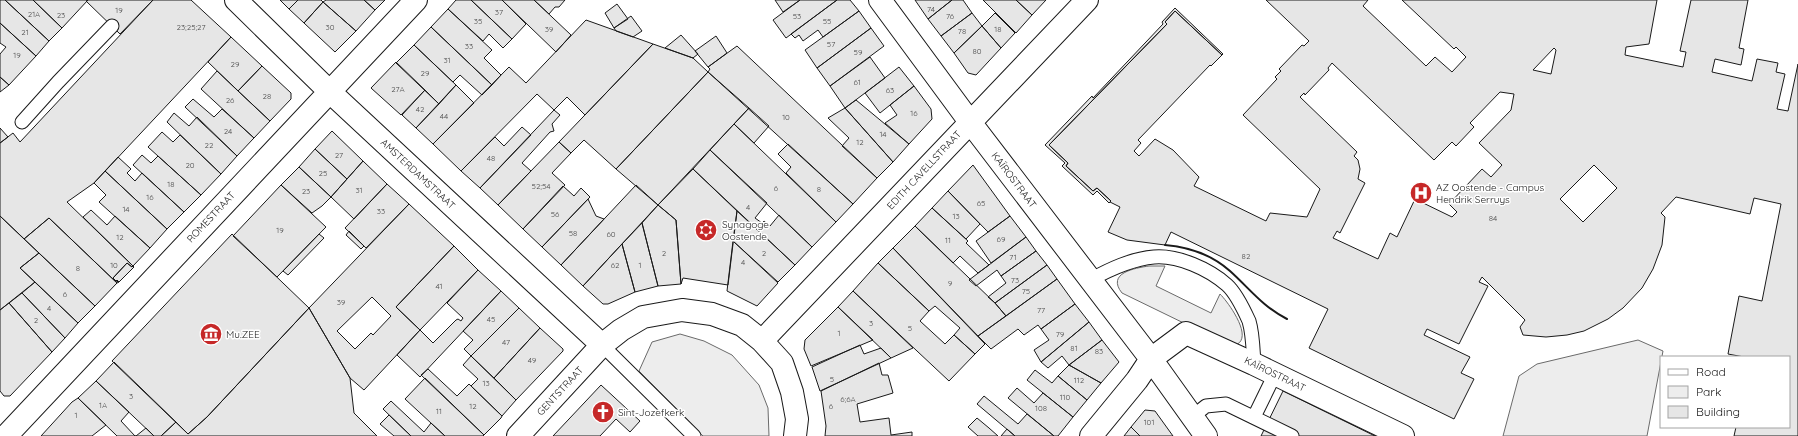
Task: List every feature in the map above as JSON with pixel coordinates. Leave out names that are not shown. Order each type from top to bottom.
[{"type":"street","name":"AMSTERDAMSTRAAT","points":[[236,0],[329,91],[602,345]]},
{"type":"street","name":"ROMESTRAAT","points":[[6,436],[416,0]]},
{"type":"street","name":"KAÏROSTRAAT","points":[[880,0],[970,122],[1151,359],[1206,436]]},
{"type":"street","name":"EDITH CAVELLSTRAAT","points":[[762,341],[1086,0]]},
{"type":"street","name":"GENTSTRAAT","points":[[518,436],[602,345],[621,330],[643,317],[682,310],[712,314],[742,326],[762,341],[782,363],[792,392],[797,419],[795,436]]},
{"type":"street","name":"KAÏROSTRAAT","points":[[1151,359],[1186,333],[1403,436]]},
{"type":"street","points":[[1091,436],[1137,380],[1151,359]]},
{"type":"lane","points":[[22,122],[112,26]]},
{"type":"lane","points":[[1090,280],[1121,265],[1155,257],[1173,258],[1210,274],[1228,285],[1238,300],[1249,322],[1254,364]]},
{"type":"lane","points":[[602,345],[694,436]]},
{"type":"lane","points":[[1254,417],[1275,374]]},
{"type":"lane","points":[[1192,417],[1206,406],[1226,404],[1292,436]]},
{"type":"green space","points":[[1149,266],[1165,266],[1156,286],[1211,313],[1220,294],[1239,322],[1242,331],[1242,338],[1239,343],[1231,346],[1122,293],[1118,286],[1120,276],[1130,270]]},
{"type":"green space","points":[[680,334],[704,341],[732,355],[759,385],[768,408],[769,436],[703,436],[639,371],[652,342]]},
{"type":"green space","points":[[1638,340],[1663,351],[1662,356],[1660,356],[1660,367],[1647,436],[1503,436],[1519,376],[1537,364]]},
{"type":"building","points":[[0,0],[5,0],[49,41],[36,56],[0,23]]},
{"type":"building","points":[[5,0],[33,0],[62,28],[49,41]]},
{"type":"building","points":[[33,0],[88,0],[62,28]]},
{"type":"building","points":[[153,0],[120,34],[86,1]]},
{"type":"building","points":[[153,0],[191,0],[231,37],[94,183],[67,202],[133,266],[132,267],[127,263],[113,278],[119,282],[117,283],[49,218],[24,239],[0,216],[0,143],[13,133],[20,142]]},
{"type":"building","points":[[280,0],[298,0],[289,9]]},
{"type":"building","points":[[298,0],[321,0],[323,2],[304,23],[289,9]]},
{"type":"building","points":[[326,0],[364,0],[375,10],[356,31],[323,2]]},
{"type":"building","points":[[364,0],[385,0],[375,10]]},
{"type":"building","points":[[456,0],[471,0],[512,39],[503,48],[489,34],[483,41],[448,9]]},
{"type":"building","points":[[471,0],[502,0],[526,24],[512,39]]},
{"type":"building","points":[[502,0],[534,0],[571,35],[556,52]]},
{"type":"building","points":[[534,0],[565,0],[559,7],[555,7],[549,14]]},
{"type":"building","points":[[775,0],[800,0],[783,12]]},
{"type":"building","points":[[800,0],[837,0],[786,38],[773,20]]},
{"type":"building","points":[[837,0],[850,0],[859,11],[823,37],[818,30],[803,41],[799,35],[795,38],[791,34]]},
{"type":"building","points":[[915,0],[952,0],[928,19]]},
{"type":"building","points":[[952,0],[963,0],[972,13],[941,36],[928,19]]},
{"type":"building","points":[[983,0],[1016,0],[1032,15],[1016,33]]},
{"type":"building","points":[[1016,0],[1046,0],[1032,15]]},
{"type":"building","points":[[1266,0],[1368,0],[1363,6],[1426,66],[1435,57],[1452,72],[1466,57],[1456,47],[1454,49],[1402,0],[1657,0],[1649,44],[1626,47],[1625,55],[1683,67],[1686,52],[1680,51],[1691,0],[1748,0],[1739,48],[1744,49],[1741,65],[1715,59],[1712,72],[1752,81],[1757,59],[1778,63],[1776,72],[1785,74],[1777,109],[1788,111],[1798,64],[1798,436],[1734,436],[1736,428],[1790,428],[1790,356],[1739,356],[1728,354],[1739,296],[1762,301],[1781,204],[1754,198],[1750,214],[1676,197],[1661,213],[1665,217],[1662,245],[1653,269],[1642,288],[1623,308],[1608,319],[1584,331],[1567,335],[1546,337],[1523,335],[1520,327],[1525,320],[1482,277],[1479,282],[1488,286],[1459,344],[1427,329],[1424,335],[1470,357],[1461,373],[1474,379],[1454,419],[1309,348],[1328,309],[1171,232],[1165,245],[1127,240],[1108,232],[1120,207],[1110,202],[1111,201],[1097,188],[1093,191],[1066,166],[1068,163],[1049,145],[1167,24],[1165,22],[1175,11],[1222,55],[1211,66],[1210,65],[1138,140],[1141,143],[1134,151],[1139,156],[1155,139],[1173,150],[1199,177],[1194,186],[1266,221],[1270,213],[1307,217],[1320,189],[1243,115],[1277,79],[1275,77],[1281,71],[1279,69],[1302,45],[1304,46],[1309,41]],"holes":[[[1554,48],[1556,50],[1551,74],[1533,70]],[[1332,63],[1434,160],[1452,142],[1456,146],[1474,127],[1470,123],[1500,92],[1514,94],[1511,110],[1479,143],[1502,165],[1491,177],[1482,169],[1449,204],[1457,212],[1452,217],[1415,199],[1397,237],[1390,233],[1378,259],[1333,238],[1337,231],[1340,233],[1365,183],[1358,179],[1360,169],[1358,160],[1354,156],[1357,152],[1300,97],[1304,93],[1305,95],[1329,70],[1328,68]],[[1594,165],[1617,188],[1583,222],[1560,199]]]},
{"type":"building","points":[[323,2],[356,31],[335,52],[304,23]]},
{"type":"building","points":[[617,4],[628,19],[614,28],[605,13]]},
{"type":"building","points":[[1175,8],[1223,54],[1222,55],[1175,11],[1165,22],[1167,24],[1049,145],[1068,163],[1066,166],[1093,191],[1097,188],[1111,201],[1109,203],[1097,191],[1093,195],[1062,166],[1065,163],[1045,145],[1092,96],[1093,98],[1163,24],[1162,22]]},
{"type":"building","points":[[448,9],[492,50],[484,58],[501,75],[492,85],[431,27]]},
{"type":"building","points":[[859,11],[871,28],[817,68],[805,50]]},
{"type":"building","points":[[972,13],[982,26],[954,53],[941,36]]},
{"type":"building","points":[[995,13],[1015,33],[1001,48],[982,26]]},
{"type":"building","points":[[631,16],[642,31],[633,37],[616,31],[614,28]]},
{"type":"building","points":[[586,20],[653,44],[585,115],[567,97],[554,110],[537,94],[461,171],[433,144],[509,67],[526,83]]},
{"type":"building","points":[[0,23],[36,56],[9,85],[0,77],[0,54],[6,47],[0,43]]},
{"type":"building","points":[[982,26],[1001,48],[976,75],[968,73],[954,53]]},
{"type":"building","points":[[431,27],[492,85],[482,95],[460,75],[453,82],[414,45]]},
{"type":"building","points":[[871,28],[884,46],[830,86],[817,68]]},
{"type":"building","points":[[681,35],[698,54],[693,58],[665,48]]},
{"type":"building","points":[[716,36],[727,53],[708,67],[695,51]]},
{"type":"building","points":[[231,37],[262,66],[238,91],[208,62]]},
{"type":"building","points":[[653,44],[693,58],[708,72],[616,169],[584,140],[571,153],[559,142]]},
{"type":"building","points":[[414,45],[456,85],[439,104],[396,63]]},
{"type":"building","points":[[737,46],[877,178],[853,204],[708,72],[710,69],[708,67]]},
{"type":"building","points":[[870,57],[885,78],[845,108],[830,86]]},
{"type":"building","points":[[396,62],[425,90],[401,115],[371,88]]},
{"type":"building","points":[[262,66],[291,93],[291,99],[270,121],[238,91]]},
{"type":"building","points":[[899,67],[914,86],[880,113],[865,93]]},
{"type":"building","points":[[217,71],[270,121],[254,138],[201,89]]},
{"type":"building","points":[[708,72],[749,108],[658,205],[616,169]]},
{"type":"building","points":[[0,77],[9,85],[0,92]]},
{"type":"building","points":[[456,85],[474,103],[433,144],[416,128]]},
{"type":"building","points":[[914,86],[931,109],[932,119],[909,144],[885,123],[897,115],[890,105]]},
{"type":"building","points":[[425,90],[439,104],[416,128],[402,115]]},
{"type":"building","points":[[193,99],[214,117],[222,109],[254,138],[237,156],[185,107]]},
{"type":"building","points":[[856,100],[909,144],[893,162],[845,108]]},
{"type":"building","points":[[749,108],[769,126],[754,143],[734,124]]},
{"type":"building","points":[[845,108],[893,162],[877,178],[842,146],[849,138],[828,118]]},
{"type":"building","points":[[554,110],[560,115],[552,124],[554,131],[550,132],[522,163],[531,171],[498,205],[480,188]]},
{"type":"building","points":[[174,113],[189,126],[197,117],[237,156],[221,174],[167,122]]},
{"type":"building","points":[[734,124],[836,222],[812,247],[710,150]]},
{"type":"building","points":[[522,127],[531,135],[480,188],[461,171],[495,137],[504,146]]},
{"type":"building","points":[[0,128],[8,137],[0,143]]},
{"type":"building","points":[[332,131],[363,161],[347,179],[315,149]]},
{"type":"building","points":[[162,132],[173,142],[180,135],[221,174],[201,195],[148,147]]},
{"type":"building","points":[[559,142],[571,153],[552,173],[565,185],[523,229],[498,205]]},
{"type":"building","points":[[788,144],[853,204],[836,222],[786,173],[791,167],[778,154]]},
{"type":"building","points":[[315,149],[347,179],[331,197],[299,167]]},
{"type":"building","points":[[710,150],[767,203],[755,218],[762,223],[764,221],[770,226],[779,215],[812,247],[795,265],[693,169]]},
{"type":"building","points":[[142,155],[151,163],[158,156],[201,195],[184,212],[133,165]]},
{"type":"building","points":[[118,157],[131,169],[127,173],[135,181],[142,173],[184,212],[167,229],[105,171]]},
{"type":"building","points":[[363,161],[387,184],[354,219],[331,197]]},
{"type":"building","points":[[973,165],[1010,216],[988,232],[948,191]]},
{"type":"building","points":[[299,167],[331,197],[312,213],[281,185]]},
{"type":"building","name":"Synagoge Oostende","points":[[693,169],[737,211],[728,285],[683,278],[681,284],[676,220],[658,205]]},
{"type":"building","points":[[105,171],[167,229],[150,248],[99,202],[106,195],[94,183]]},
{"type":"building","points":[[387,184],[409,204],[366,248],[345,228]]},
{"type":"building","points":[[281,185],[326,227],[277,277],[233,236]]},
{"type":"building","points":[[636,185],[658,205],[583,286],[561,265]]},
{"type":"building","points":[[563,186],[574,196],[581,188],[590,197],[542,247],[523,229]]},
{"type":"building","points":[[948,191],[980,224],[966,239],[932,208]]},
{"type":"building","points":[[588,199],[596,216],[604,219],[561,265],[542,247]]},
{"type":"building","points":[[409,204],[454,246],[396,307],[420,330],[364,390],[350,378],[309,308]],"holes":[[[372,297],[391,316],[373,335],[371,333],[355,349],[337,331]]]},
{"type":"building","points":[[658,205],[676,220],[681,284],[658,286],[642,223]]},
{"type":"building","points":[[932,208],[968,241],[966,243],[989,265],[978,273],[960,256],[953,263],[915,226]]},
{"type":"building","points":[[91,210],[107,225],[115,216],[150,248],[133,266],[83,217]]},
{"type":"building","points":[[737,211],[795,265],[778,282],[733,241]]},
{"type":"building","points":[[0,216],[39,253],[20,268],[35,282],[0,310]]},
{"type":"building","points":[[1010,216],[1026,237],[991,263],[976,241]]},
{"type":"building","points":[[49,218],[117,283],[95,306],[24,239]]},
{"type":"building","points":[[642,223],[658,286],[635,292],[622,244]]},
{"type":"building","points":[[915,226],[995,303],[1006,316],[978,336],[893,248]]},
{"type":"building","points":[[349,231],[364,246],[361,249],[346,235]]},
{"type":"building","name":"Mu.ZEE","points":[[232,234],[309,308],[207,417],[188,434],[112,361]]},
{"type":"building","points":[[319,234],[324,238],[288,275],[283,271]]},
{"type":"building","points":[[1026,237],[1036,251],[1001,276],[997,270],[976,286],[969,280]]},
{"type":"building","points":[[733,241],[778,283],[757,306],[727,291]]},
{"type":"building","points":[[622,244],[635,292],[608,304],[603,304],[583,286]]},
{"type":"building","points":[[454,246],[478,270],[420,330],[396,307]]},
{"type":"building","points":[[893,248],[985,344],[975,354],[954,335],[960,328],[935,306],[929,311],[878,263]]},
{"type":"building","points":[[1036,251],[1047,265],[995,303],[988,297],[1006,283],[1001,276]]},
{"type":"building","points":[[39,253],[95,306],[78,323],[20,268]]},
{"type":"building","points":[[127,263],[134,267],[119,282],[116,281],[113,278]]},
{"type":"building","points":[[878,263],[929,311],[920,321],[945,344],[954,335],[975,354],[949,381],[853,291]]},
{"type":"building","points":[[1047,265],[1057,279],[1006,316],[995,303]]},
{"type":"building","points":[[478,270],[501,291],[420,377],[397,355],[420,330],[433,343],[456,320],[458,319],[461,321],[463,318],[447,303]]},
{"type":"building","points":[[1057,279],[1075,304],[1041,329],[1038,325],[1024,335],[1018,329],[991,349],[978,336]]},
{"type":"building","points":[[35,282],[78,323],[65,338],[22,293]]},
{"type":"building","points":[[501,291],[519,308],[471,356],[464,349],[473,340],[463,331]]},
{"type":"building","points":[[853,291],[913,348],[891,358],[838,307]]},
{"type":"building","points":[[22,293],[65,338],[52,352],[9,303]]},
{"type":"building","points":[[9,303],[52,352],[10,396],[4,396],[0,391],[0,310]]},
{"type":"building","points":[[1075,304],[1089,322],[1041,362],[1034,350],[1049,340],[1041,329]]},
{"type":"building","points":[[838,307],[873,340],[811,366],[804,349],[805,340]]},
{"type":"building","points":[[309,308],[350,378],[354,413],[377,436],[161,436],[176,422],[188,434],[207,417]]},
{"type":"building","points":[[519,308],[540,328],[494,378],[471,356]]},
{"type":"building","points":[[1089,322],[1102,340],[1069,365],[1062,356],[1048,368],[1041,362]]},
{"type":"building","points":[[540,328],[563,349],[563,351],[516,400],[494,378]]},
{"type":"building","points":[[1102,340],[1119,362],[1101,383],[1069,365]]},
{"type":"building","points":[[860,345],[864,354],[881,348],[891,358],[820,391],[812,367]]},
{"type":"building","points":[[471,356],[516,400],[502,416],[471,386],[478,379],[463,365]]},
{"type":"building","points":[[114,362],[176,422],[161,436],[154,436],[96,381]]},
{"type":"building","points":[[879,363],[882,375],[888,375],[893,393],[857,404],[860,422],[889,418],[891,435],[912,432],[912,436],[825,436],[826,426],[821,391]]},
{"type":"building","points":[[1069,365],[1101,383],[1087,400],[1058,376]]},
{"type":"building","points":[[428,369],[457,396],[469,384],[502,416],[501,418],[484,435],[421,375]]},
{"type":"building","points":[[1035,370],[1052,383],[1058,376],[1087,400],[1073,417],[1027,380]]},
{"type":"building","points":[[425,378],[484,435],[445,436],[405,399]]},
{"type":"building","points":[[96,381],[129,412],[121,421],[135,436],[117,436],[78,398]]},
{"type":"building","name":"Sint-Jozefkerk","points":[[601,385],[640,421],[630,432],[616,419],[600,436],[553,436]]},
{"type":"building","points":[[1017,388],[1034,403],[1043,393],[1073,417],[1058,436],[1054,436],[1008,398]]},
{"type":"building","points":[[1283,391],[1375,436],[1261,436]]},
{"type":"building","points":[[984,396],[1018,424],[1027,414],[1054,436],[1015,436],[977,404]]},
{"type":"building","points":[[78,398],[106,425],[92,436],[41,436],[72,402]]},
{"type":"building","points":[[391,401],[424,432],[431,423],[445,436],[411,436],[383,409]]},
{"type":"building","points":[[1145,410],[1155,411],[1173,436],[1140,436],[1131,427]]},
{"type":"building","points":[[389,415],[411,436],[394,436],[380,424]]},
{"type":"building","points":[[977,418],[998,436],[978,436],[968,427]]},
{"type":"building","points":[[1131,427],[1140,436],[1124,436]]},
{"type":"building","points":[[146,428],[154,436],[136,436]]},
{"type":"building","points":[[1007,429],[1015,436],[1001,436]]},
{"type":"wall","points":[[1165,245],[1191,250],[1216,260],[1271,309],[1287,319]]},
{"type":"place","name":"AZ Oostende - Campus Hendrik Serruys","points":[[1421,193]]},
{"type":"place","name":"Synagoge Oostende","points":[[706,230]]},
{"type":"place","name":"Mu.ZEE","points":[[211,334]]},
{"type":"place","name":"Sint-Jozefkerk","points":[[603,412]]}]
